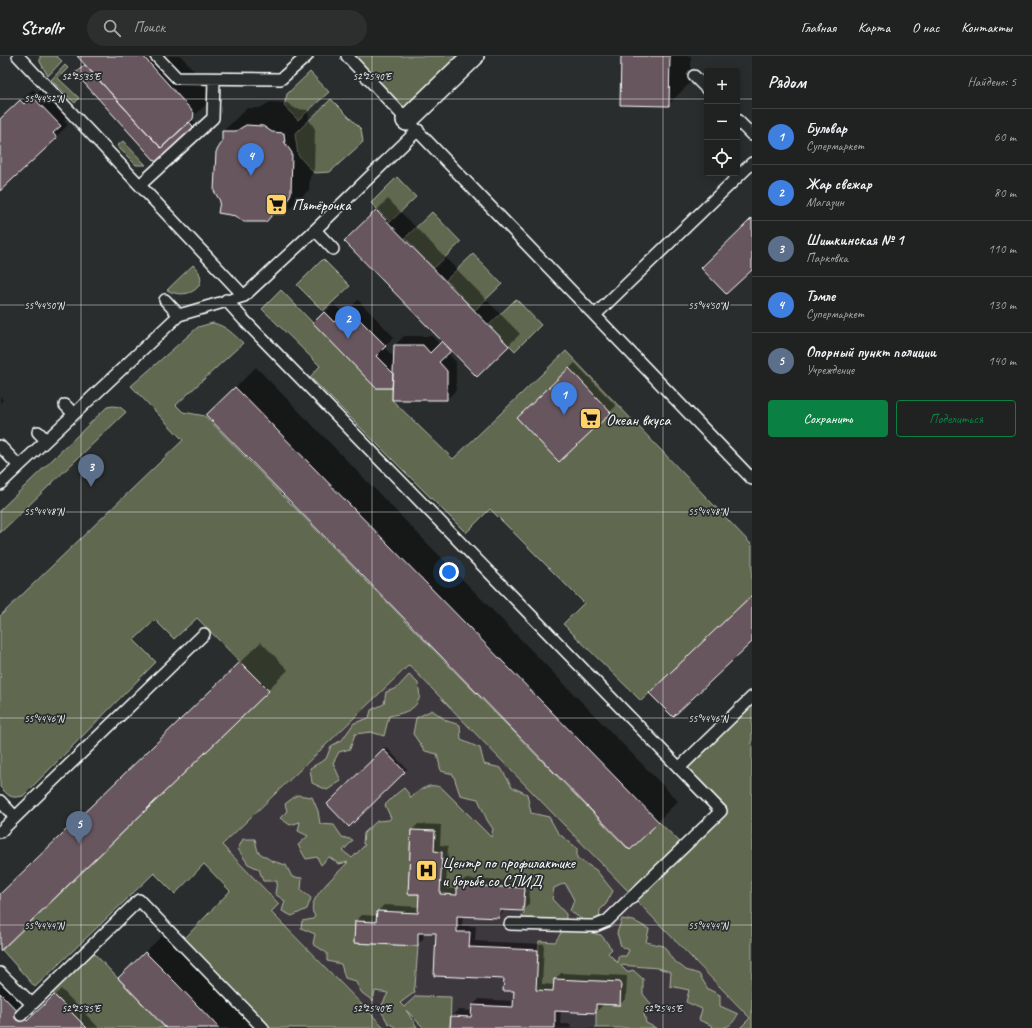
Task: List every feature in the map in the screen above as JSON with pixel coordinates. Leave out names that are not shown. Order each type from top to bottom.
[{"type":"street","points":[[412,125],[473,56]]},
{"type":"lane","points":[[18,56],[244,296]]},
{"type":"lane","points":[[156,56],[177,78],[214,79],[281,79],[307,56]]},
{"type":"lane","points":[[346,56],[752,479]]},
{"type":"lane","points":[[694,76],[704,86]]},
{"type":"lane","points":[[140,186],[213,118],[214,79]]},
{"type":"lane","points":[[740,123],[752,135]]},
{"type":"lane","points":[[0,484],[179,315],[226,300],[244,296],[315,230],[412,125]]},
{"type":"lane","points":[[595,315],[752,163]]},
{"type":"lane","points":[[315,230],[333,249]]},
{"type":"lane","points":[[165,300],[179,315]]},
{"type":"lane","points":[[226,300],[721,811],[611,918],[603,923],[587,926],[510,924]]},
{"type":"lane","points":[[65,405],[74,414]]},
{"type":"lane","points":[[38,432],[46,440]]},
{"type":"lane","points":[[0,446],[19,466]]},
{"type":"lane","points":[[0,832],[204,634]]},
{"type":"lane","points":[[679,768],[752,697]]},
{"type":"lane","points":[[0,801],[15,817]]},
{"type":"lane","points":[[21,1015],[139,900],[263,1028]]},
{"type":"lane","points":[[0,973],[32,1004]]},
{"type":"shaded area","name":"Центр по профилактике и борьбе со СПИД","points":[[409,665],[750,1018],[740,1028],[386,1028],[271,911],[279,904],[222,846]]},
{"type":"green space","points":[[40,56],[56,56],[62,61],[48,76],[40,62]]},
{"type":"green space","points":[[353,56],[479,56],[415,119]]},
{"type":"green space","points":[[65,65],[68,68],[58,78],[79,98],[75,103],[51,80]]},
{"type":"green space","points":[[310,72],[329,92],[298,120],[284,106],[287,94]]},
{"type":"green space","points":[[331,99],[361,129],[363,142],[330,172],[314,173],[298,155],[295,134]]},
{"type":"green space","points":[[123,141],[146,165],[136,165],[117,146]]},
{"type":"green space","points":[[397,177],[416,197],[390,222],[371,203]]},
{"type":"green space","points":[[432,212],[461,242],[434,268],[405,238]]},
{"type":"green space","points":[[473,254],[502,284],[475,310],[446,280]]},
{"type":"green space","points":[[323,259],[350,286],[323,311],[297,285]]},
{"type":"green space","points":[[193,265],[199,272],[201,279],[200,284],[196,289],[183,294],[167,290]]},
{"type":"green space","points":[[281,290],[376,388],[392,388],[392,400],[453,459],[566,351],[752,545],[752,595],[641,701],[563,624],[584,603],[490,509],[466,533],[310,377],[320,366],[262,309]],"holes":[[[569,368],[611,413],[559,462],[517,418]]]},
{"type":"green space","points":[[516,299],[541,325],[515,351],[489,325]]},
{"type":"green space","points":[[213,323],[226,328],[243,343],[176,405],[183,412],[205,416],[629,850],[659,822],[681,843],[630,893],[409,665],[222,845],[279,904],[271,912],[385,1028],[270,1028],[184,939],[230,891],[204,864],[175,894],[154,873],[35,987],[2,950],[269,691],[197,618],[174,639],[155,620],[134,640],[156,662],[23,796],[12,797],[0,787],[0,616],[183,440],[131,386],[198,327]]},
{"type":"green space","points":[[107,407],[120,407],[126,412],[0,533],[0,510]]},
{"type":"green space","points":[[409,675],[418,683],[420,697],[417,703],[411,709],[389,716],[384,736],[371,732],[355,734],[350,749],[339,752],[333,763],[341,781],[327,790],[312,783],[310,768],[326,759],[331,746],[342,740],[354,723],[369,718],[371,710],[384,704],[386,692],[397,688]]},
{"type":"green space","points":[[752,707],[752,1028],[740,1028],[750,1018],[634,898],[723,810],[688,769],[690,765],[748,708]]},
{"type":"green space","points":[[432,710],[447,721],[460,725],[461,740],[480,748],[484,764],[501,768],[512,787],[527,794],[531,813],[549,817],[558,833],[577,848],[577,858],[596,870],[613,891],[606,904],[600,910],[599,920],[584,921],[570,911],[574,900],[565,883],[554,888],[552,899],[566,914],[564,921],[523,920],[521,917],[524,913],[525,887],[457,885],[457,895],[440,894],[442,852],[434,851],[435,831],[411,830],[408,894],[419,894],[418,913],[377,911],[376,921],[355,921],[354,943],[418,946],[415,992],[400,1003],[404,1007],[416,996],[451,997],[450,1028],[424,1028],[406,1010],[417,1027],[397,1028],[388,1023],[380,1009],[388,993],[375,991],[373,1001],[362,993],[355,981],[345,978],[341,964],[327,961],[327,953],[313,944],[315,934],[301,928],[302,921],[313,919],[315,916],[312,910],[313,903],[317,895],[348,862],[339,864],[329,857],[321,865],[317,857],[306,859],[298,845],[308,836],[298,831],[300,822],[290,825],[280,818],[287,811],[285,804],[297,795],[312,797],[318,811],[320,824],[334,825],[342,837],[353,840],[343,851],[352,858],[365,845],[363,844],[364,833],[377,821],[389,820],[391,818],[385,805],[395,795],[404,788],[411,798],[422,789],[434,786],[443,789],[491,837],[493,829],[487,820],[478,799],[460,795],[453,774],[441,771],[437,754],[425,751],[413,734],[416,718]]},
{"type":"green space","points":[[243,839],[255,839],[258,852],[272,861],[286,865],[292,877],[302,878],[301,890],[311,898],[307,909],[292,916],[282,911],[285,901],[275,894],[277,881],[263,881],[259,869],[248,864],[238,849]]},
{"type":"green space","points":[[622,919],[634,921],[649,929],[646,942],[664,946],[672,959],[686,970],[699,974],[708,989],[720,995],[720,1006],[738,1014],[733,1022],[728,1026],[721,1028],[711,1028],[713,1026],[699,1020],[702,1009],[686,1002],[689,990],[670,986],[671,972],[658,968],[620,965],[627,972],[633,970],[643,979],[643,994],[651,1004],[644,1013],[646,1023],[656,1028],[596,1028],[596,1004],[620,1005],[621,982],[554,979],[553,991],[536,990],[539,941],[555,942],[563,930],[586,931],[601,935],[612,949],[608,953],[618,963],[618,956],[626,956],[629,950],[621,946],[617,933]]},
{"type":"green space","points":[[91,950],[165,1028],[87,1028],[50,990]]},
{"type":"building","points":[[77,56],[143,56],[194,113],[193,119],[161,148]]},
{"type":"building","points":[[621,56],[670,56],[669,106],[620,105]]},
{"type":"building","points":[[85,65],[161,148],[189,122],[194,127],[156,162],[75,73]]},
{"type":"building","points":[[32,96],[61,126],[53,133],[57,138],[0,191],[0,119],[20,100],[24,104]]},
{"type":"building","points":[[246,125],[263,126],[272,132],[284,133],[285,143],[292,153],[291,193],[287,202],[285,214],[273,214],[266,222],[244,222],[236,216],[218,213],[220,201],[214,191],[216,152],[222,142],[222,131],[236,131]]},
{"type":"building","points":[[376,210],[509,346],[477,377],[344,241]]},
{"type":"building","points":[[752,218],[752,270],[726,294],[701,268]]},
{"type":"building","points":[[349,309],[386,346],[376,356],[393,373],[392,388],[376,388],[313,323],[324,312],[334,322]]},
{"type":"building","points":[[442,341],[451,350],[439,362],[447,371],[447,400],[392,400],[394,345],[423,345],[430,353]]},
{"type":"building","points":[[569,368],[611,413],[559,462],[517,418]]},
{"type":"building","points":[[235,387],[659,822],[630,850],[206,415]]},
{"type":"building","points":[[752,595],[752,642],[673,717],[649,693]]},
{"type":"building","points":[[240,662],[269,691],[0,951],[0,894]]},
{"type":"building","points":[[383,749],[405,772],[349,827],[327,804]]},
{"type":"building","points":[[411,830],[435,831],[434,851],[442,852],[440,894],[457,895],[457,885],[525,888],[523,911],[500,910],[499,918],[457,916],[457,932],[470,932],[469,947],[538,950],[536,990],[553,991],[554,979],[621,982],[620,1005],[596,1004],[596,1013],[555,1011],[555,1028],[450,1028],[451,1016],[471,1017],[472,1005],[513,1007],[514,991],[503,991],[504,979],[434,976],[436,933],[418,933],[418,946],[354,943],[355,921],[376,922],[377,911],[418,913],[419,894],[408,894]]},
{"type":"building","points":[[145,952],[219,1028],[166,1028],[118,978]]},
{"type":"building","points":[[0,993],[27,1021],[54,995],[87,1028],[0,1028]]},
{"type":"place","name":"Тэмле","points":[[251,176]]},
{"type":"place","name":"Пятёрочка","points":[[276,204]]},
{"type":"place","name":"Жар свежар","points":[[348,339]]},
{"type":"place","name":"Бульвар","points":[[564,415]]},
{"type":"place","name":"Океан вкуса","points":[[591,419]]},
{"type":"place","name":"Шишкинская № 1","points":[[91,487]]},
{"type":"place","name":"Опорный пункт полиции","points":[[79,844]]},
{"type":"place","name":"Центр по профилактике и борьбе со СПИД","points":[[427,871]]}]
